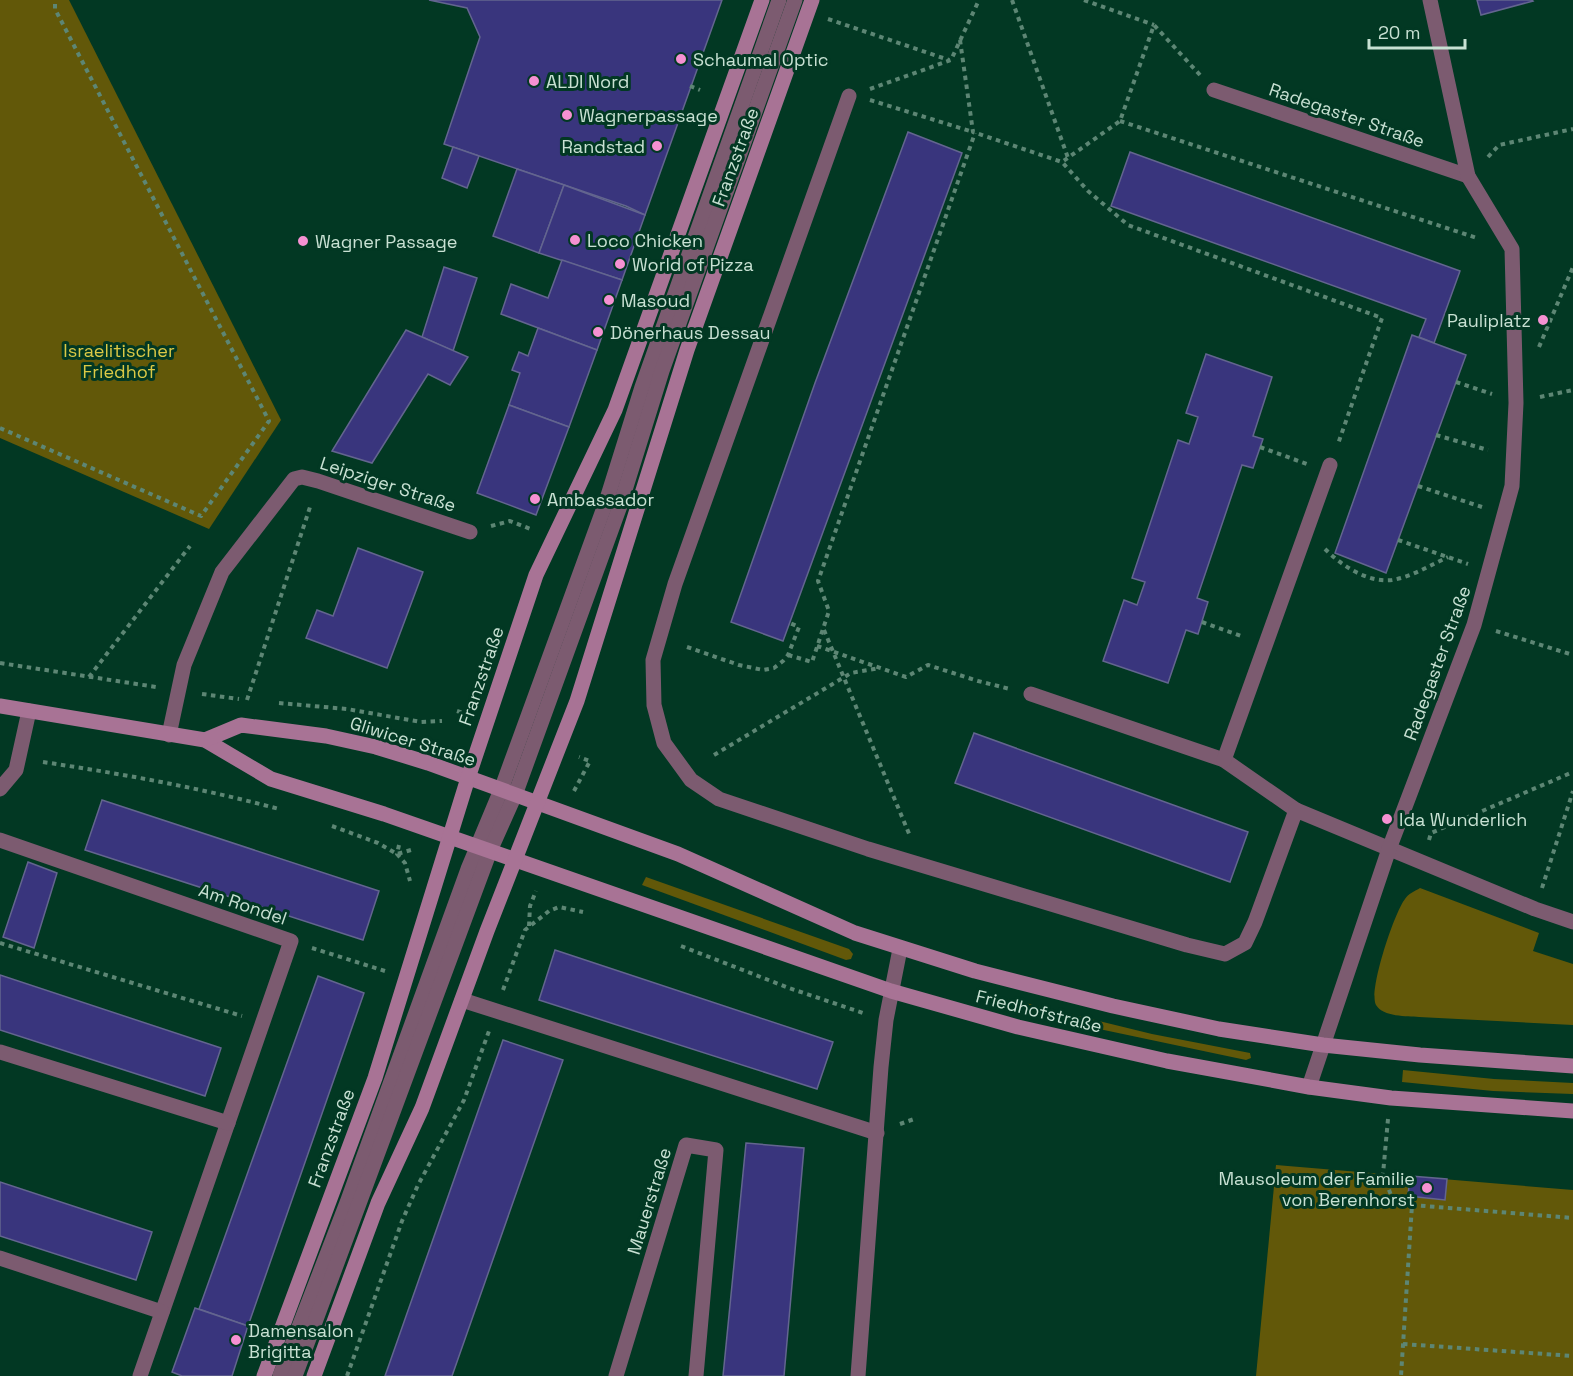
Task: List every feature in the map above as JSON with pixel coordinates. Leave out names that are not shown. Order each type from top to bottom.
[{"type":"main road","name":"Franzstraße","points":[[264,1376],[375,1078],[468,778],[536,575],[615,410],[762,0]]},
{"type":"main road","name":"Franzstraße","points":[[314,1376],[378,1203],[422,1108],[514,859],[577,701],[687,350],[812,0]]},
{"type":"main road","points":[[0,706],[205,740],[271,779],[514,859]]},
{"type":"main road","name":"Gliwicer Straße","points":[[205,740],[241,725],[326,736],[376,747],[537,803]]},
{"type":"main road","name":"Friedhofstraße","points":[[537,803],[678,854],[829,922],[900,949],[975,971],[1113,1006],[1219,1029],[1323,1045],[1442,1057],[1573,1066]]},
{"type":"main road","name":"Friedhofstraße","points":[[514,859],[891,991],[1091,1045],[1309,1087],[1391,1098],[1573,1111]]},
{"type":"street","points":[[508,793],[606,502],[642,387],[779,0]]},
{"type":"street","points":[[280,1376],[484,848],[508,793],[620,506],[662,371],[795,0]]},
{"type":"street","name":"Radegaster Straße","points":[[1309,1087],[1389,849],[1474,625],[1512,486],[1516,403],[1512,249],[1468,176],[1430,0]]},
{"type":"street","name":"Radegaster Straße","points":[[1214,90],[1468,176]]},
{"type":"street","points":[[849,96],[675,584],[653,660],[654,705],[664,743],[691,780],[719,799],[877,852],[1187,945],[1225,954],[1245,943],[1255,922],[1296,810]]},
{"type":"street","points":[[1224,760],[1329,468]]},
{"type":"street","name":"Leipziger Straße","points":[[169,735],[189,652],[222,572],[294,479],[302,477],[318,481],[470,532]]},
{"type":"street","points":[[1031,694],[1224,760],[1296,810],[1535,909],[1573,922]]},
{"type":"street","points":[[0,789],[16,770],[29,711]]},
{"type":"street","name":"Am Rondel","points":[[0,840],[291,941],[140,1376]]},
{"type":"street","points":[[295,1376],[484,848]]},
{"type":"street","points":[[858,1376],[886,1020],[900,949]]},
{"type":"street","points":[[462,1000],[877,1133]]},
{"type":"street","points":[[0,1052],[228,1123]]},
{"type":"street","name":"Mauerstraße","points":[[616,1376],[686,1145],[716,1150],[696,1376]]},
{"type":"street","points":[[0,1258],[162,1312]]},
{"type":"path","points":[[0,428],[201,516],[268,420],[55,9],[55,0]]},
{"type":"path","points":[[849,96],[951,60],[979,0]]},
{"type":"path","points":[[1012,0],[1068,158]]},
{"type":"path","points":[[1084,0],[1154,25],[1214,90]]},
{"type":"path","points":[[1062,162],[1120,121],[1154,25]]},
{"type":"path","points":[[853,27],[951,60]]},
{"type":"path","points":[[788,655],[812,663],[829,611],[818,581],[974,133],[960,40]]},
{"type":"path","points":[[690,87],[700,90]]},
{"type":"path","points":[[849,96],[881,102],[1062,162],[1088,191],[1128,225],[1382,318],[1329,468],[1260,447]]},
{"type":"path","points":[[1120,121],[1512,249]]},
{"type":"path","points":[[1468,176],[1499,145],[1573,129]]},
{"type":"path","points":[[1538,351],[1573,267]]},
{"type":"path","points":[[1456,382],[1492,394]]},
{"type":"path","points":[[1516,403],[1573,390]]},
{"type":"path","points":[[1436,435],[1488,450]]},
{"type":"path","points":[[247,700],[318,481]]},
{"type":"path","points":[[1418,486],[1482,507]]},
{"type":"path","points":[[470,532],[510,521],[535,531]]},
{"type":"path","points":[[1308,527],[1336,560],[1356,572],[1378,579],[1390,580],[1410,574],[1448,556]]},
{"type":"path","points":[[1398,540],[1469,564]]},
{"type":"path","points":[[89,677],[190,546]]},
{"type":"path","points":[[1202,622],[1266,645]]},
{"type":"path","points":[[687,647],[739,665],[764,670],[774,668],[788,655],[799,627],[790,623]]},
{"type":"path","points":[[1474,625],[1573,655]]},
{"type":"path","points":[[823,629],[914,846]]},
{"type":"path","points":[[817,646],[906,676],[928,665],[978,681],[1031,694]]},
{"type":"path","points":[[0,663],[258,701]]},
{"type":"path","points":[[714,755],[851,673],[881,668]]},
{"type":"path","points":[[269,702],[347,709],[421,722],[442,722]]},
{"type":"path","points":[[19,758],[117,773],[208,791],[286,811]]},
{"type":"path","points":[[566,813],[577,783],[590,761]]},
{"type":"path","points":[[1421,862],[1431,833],[1573,772]]},
{"type":"path","points":[[1535,909],[1573,791]]},
{"type":"path","points":[[328,824],[378,843],[397,854]]},
{"type":"path","points":[[529,926],[530,906],[544,870]]},
{"type":"path","points":[[347,1376],[402,1221],[418,1185],[464,1100],[520,941],[529,926],[549,910],[559,907],[587,913]]},
{"type":"path","points":[[291,941],[385,971]]},
{"type":"path","points":[[671,942],[789,988],[886,1020]]},
{"type":"path","points":[[0,943],[263,1023]]},
{"type":"path","points":[[1388,1120],[1383,1174],[1394,1203],[1573,1218]]},
{"type":"path","points":[[1401,1376],[1412,1205]]},
{"type":"path","points":[[1403,1344],[1573,1356]]},
{"type":"green space","name":"Israelitischer Friedhof","points":[[0,0],[69,0],[281,420],[209,529],[0,438]]},
{"type":"green space","points":[[646,877],[849,949],[853,954],[851,959],[846,960],[642,885]]},
{"type":"green space","points":[[1420,888],[1539,933],[1533,951],[1573,964],[1573,1025],[1402,1016],[1379,1009],[1375,997],[1376,984],[1389,934],[1405,899]]},
{"type":"green space","points":[[1009,999],[1152,1034],[1250,1053],[1251,1058],[1246,1060],[1007,1007]]},
{"type":"green space","points":[[1403,1070],[1494,1079],[1573,1083],[1573,1094],[1493,1091],[1402,1082]]},
{"type":"green space","points":[[1276,1165],[1573,1190],[1573,1376],[1256,1376]]},
{"type":"building","name":"Wagnerpassage","points":[[429,0],[722,0],[645,215],[626,206],[444,144],[480,37],[467,8]]},
{"type":"building","points":[[1477,0],[1532,0],[1533,1],[1481,15]]},
{"type":"building","points":[[908,132],[962,153],[783,641],[731,622],[815,383]]},
{"type":"building","points":[[453,147],[479,156],[467,188],[442,178]]},
{"type":"building","points":[[1130,152],[1460,271],[1434,343],[1419,337],[1426,319],[1111,206]]},
{"type":"building","points":[[517,169],[564,185],[539,253],[493,236]]},
{"type":"building","points":[[564,185],[645,215],[622,280],[539,253]]},
{"type":"building","points":[[562,260],[622,280],[597,350],[501,314],[511,284],[548,298]]},
{"type":"building","points":[[444,267],[477,278],[453,351],[422,337]]},
{"type":"building","points":[[538,328],[597,350],[569,427],[509,405],[520,373],[512,370],[519,352],[528,356]]},
{"type":"building","points":[[406,330],[468,357],[450,385],[428,374],[372,463],[332,451]]},
{"type":"building","points":[[1412,335],[1466,355],[1386,573],[1335,553]]},
{"type":"building","points":[[1206,354],[1272,377],[1253,436],[1263,439],[1253,468],[1242,465],[1197,598],[1208,602],[1198,634],[1186,630],[1168,683],[1103,661],[1124,600],[1137,605],[1145,582],[1132,578],[1178,440],[1189,444],[1198,417],[1186,413]]},
{"type":"building","points":[[509,405],[569,427],[536,515],[477,493]]},
{"type":"building","points":[[358,548],[423,572],[387,668],[306,638],[317,610],[333,616]]},
{"type":"building","points":[[974,733],[1248,832],[1230,882],[955,783]]},
{"type":"building","points":[[102,800],[379,891],[363,940],[85,850]]},
{"type":"building","points":[[28,862],[57,873],[34,948],[3,937]]},
{"type":"building","points":[[555,950],[833,1042],[817,1089],[539,1000]]},
{"type":"building","points":[[0,975],[221,1048],[205,1096],[0,1030]]},
{"type":"building","points":[[318,976],[364,993],[248,1326],[199,1309]]},
{"type":"building","points":[[503,1040],[563,1060],[452,1376],[385,1376]]},
{"type":"building","points":[[746,1143],[804,1148],[784,1376],[723,1376]]},
{"type":"building","name":"Mausoleum der Familie von Berenhorst","points":[[1410,1176],[1447,1179],[1445,1200],[1408,1196]]},
{"type":"building","points":[[0,1182],[152,1232],[136,1280],[0,1236]]},
{"type":"building","points":[[195,1308],[248,1326],[232,1376],[182,1376],[172,1372]]},
{"type":"place","name":"Schaumal Optic","points":[[681,59]]},
{"type":"place","name":"ALDI Nord","points":[[534,81]]},
{"type":"place","name":"Wagnerpassage","points":[[567,115]]},
{"type":"place","name":"Randstad","points":[[657,146]]},
{"type":"place","name":"Loco Chicken","points":[[575,240]]},
{"type":"place","name":"Wagner Passage","points":[[303,241]]},
{"type":"place","name":"World of Pizza","points":[[620,264]]},
{"type":"place","name":"Masoud","points":[[609,300]]},
{"type":"place","name":"Pauliplatz","points":[[1543,320]]},
{"type":"place","name":"Dönerhaus Dessau","points":[[598,332]]},
{"type":"place","name":"Ambassador","points":[[535,499]]},
{"type":"place","name":"Ida Wunderlich","points":[[1387,819]]},
{"type":"place","name":"Mausoleum der Familie von Berenhorst","points":[[1427,1188]]},
{"type":"place","name":"Damensalon Brigitta","points":[[236,1340]]}]
